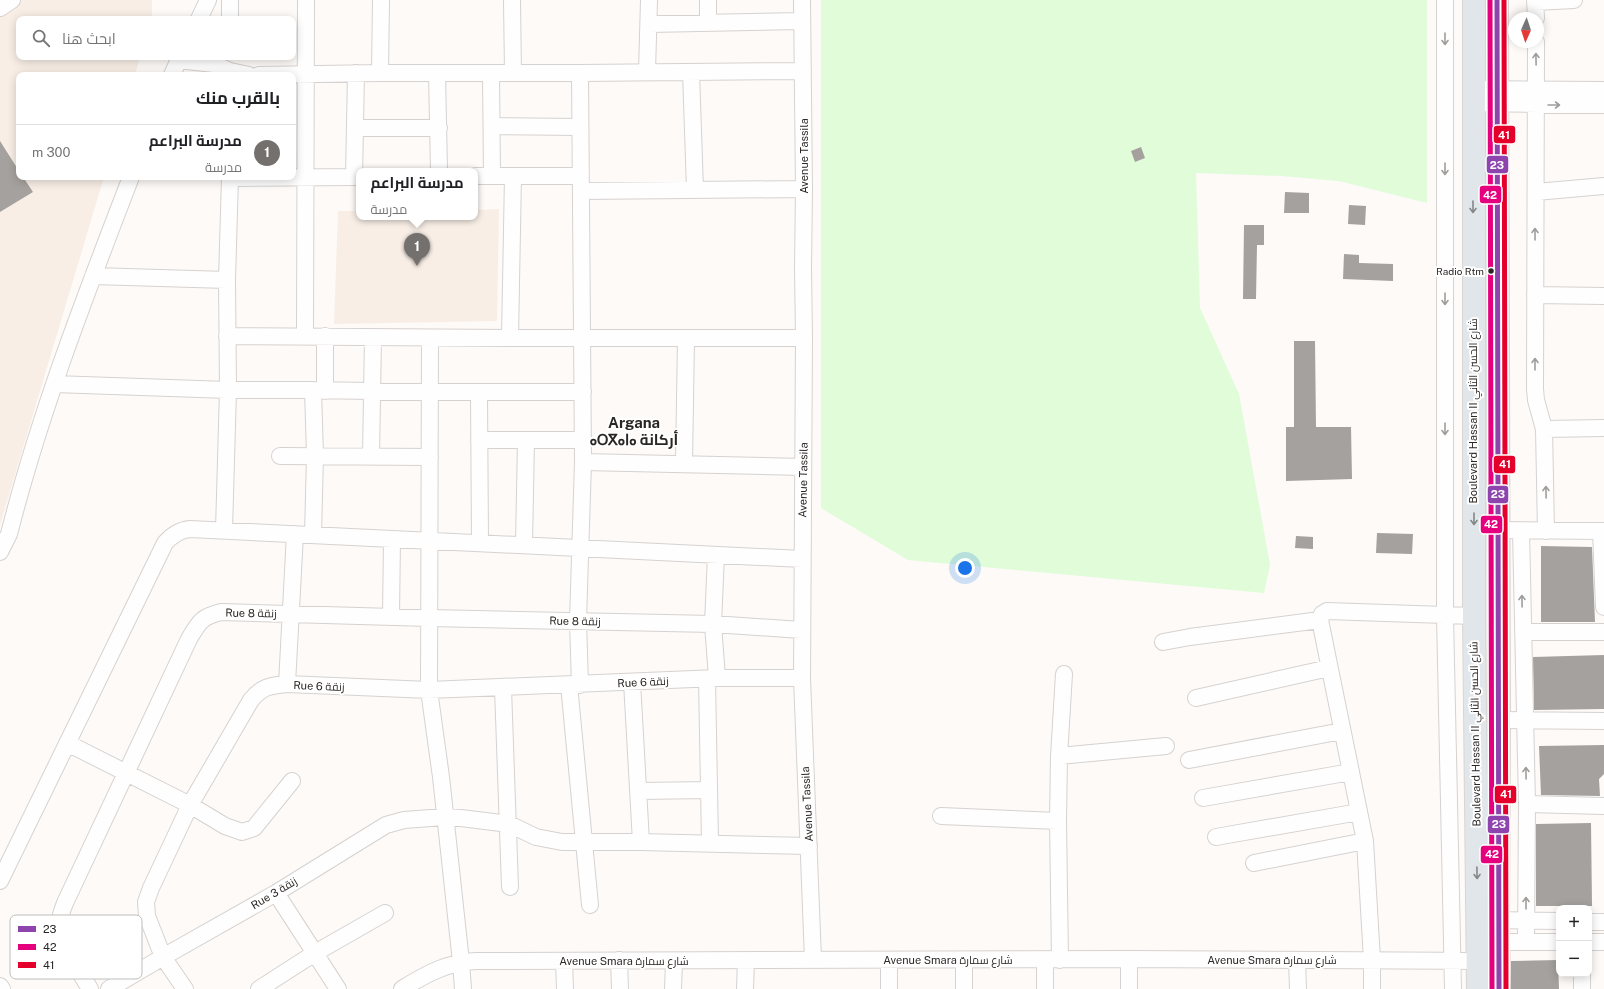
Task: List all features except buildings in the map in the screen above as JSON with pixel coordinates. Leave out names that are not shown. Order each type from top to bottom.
[{"type":"main road","name":"Boulevard Hassan II شارع الحسن الثاني","points":[[1474,0],[1474,616],[1488,941],[1500,989]]},
{"type":"main road","name":"Boulevard Hassan II شارع الحسن الثاني","points":[[1478,989],[1488,941],[1499,720],[1497,0]]},
{"type":"street","points":[[0,8],[12,0]]},
{"type":"street","points":[[200,16],[208,0]]},
{"type":"street","points":[[230,0],[230,16]]},
{"type":"street","points":[[304,336],[306,178],[299,128],[305,74],[306,0]]},
{"type":"street","points":[[380,73],[381,0]]},
{"type":"street","points":[[512,0],[513,73]]},
{"type":"street","points":[[647,72],[649,0]]},
{"type":"street","points":[[708,0],[708,22]]},
{"type":"street","name":"Avenue Tassila","points":[[802,0],[804,338],[801,630],[814,960]]},
{"type":"street","points":[[1445,0],[1445,616],[1453,989]]},
{"type":"street","points":[[1536,12],[1535,1],[1574,0]]},
{"type":"street","points":[[649,24],[802,21]]},
{"type":"street","points":[[1536,48],[1535,389],[1536,400],[1544,429],[1546,531]]},
{"type":"street","points":[[173,72],[178,60]]},
{"type":"street","points":[[191,60],[214,64],[241,72]]},
{"type":"street","points":[[296,74],[803,71]]},
{"type":"street","points":[[691,72],[695,190]]},
{"type":"street","points":[[356,73],[355,128],[357,168]]},
{"type":"street","points":[[437,73],[439,168]]},
{"type":"street","points":[[491,73],[492,176]]},
{"type":"street","points":[[580,73],[583,462],[578,621],[574,685],[583,841],[590,905]]},
{"type":"street","points":[[1536,98],[1604,90]]},
{"type":"street","points":[[1474,96],[1536,98],[1604,105]]},
{"type":"street","points":[[492,126],[580,127]]},
{"type":"street","points":[[355,128],[439,128]]},
{"type":"street","points":[[478,176],[513,176],[582,184],[695,190],[804,189]]},
{"type":"street","points":[[510,338],[513,176]]},
{"type":"street","points":[[296,178],[356,177]]},
{"type":"street","points":[[0,552],[9,534],[54,384],[130,180]]},
{"type":"street","points":[[224,530],[228,390],[227,280],[230,180]]},
{"type":"street","points":[[1536,192],[1604,186]]},
{"type":"street","points":[[93,276],[227,280]]},
{"type":"street","points":[[1535,295],[1604,296]]},
{"type":"street","points":[[227,336],[430,338],[804,338]]},
{"type":"street","points":[[313,535],[315,456],[319,390],[325,336]]},
{"type":"street","points":[[371,456],[373,337]]},
{"type":"street","points":[[430,338],[429,690],[441,778],[463,989]]},
{"type":"street","points":[[684,463],[686,338]]},
{"type":"street","points":[[54,384],[228,390],[479,393],[582,392]]},
{"type":"street","points":[[479,393],[480,543]]},
{"type":"street","points":[[1544,429],[1604,428]]},
{"type":"street","points":[[479,440],[583,440]]},
{"type":"street","points":[[524,545],[526,440]]},
{"type":"street","points":[[280,456],[430,457]]},
{"type":"street","points":[[583,462],[684,463],[803,467]]},
{"type":"street","points":[[0,881],[165,543],[173,535],[184,529],[802,559]]},
{"type":"street","points":[[1498,530],[1603,531],[1604,607]]},
{"type":"street","points":[[1521,531],[1527,804],[1526,942]]},
{"type":"street","points":[[287,684],[295,534]]},
{"type":"street","points":[[391,617],[392,539]]},
{"type":"street","points":[[710,843],[709,790],[716,555]]},
{"type":"street","points":[[1372,989],[1372,960],[1365,840],[1320,620],[1322,614],[1327,611],[1474,616]]},
{"type":"street","name":"Rue 8 زنقة","points":[[61,915],[189,639],[198,623],[208,615],[221,612],[713,624],[801,630]]},
{"type":"street","points":[[1163,642],[1190,636],[1320,620]]},
{"type":"street","points":[[1523,632],[1604,632]]},
{"type":"street","points":[[1196,698],[1329,668]]},
{"type":"street","points":[[1045,989],[1053,960],[1059,756],[1064,674]]},
{"type":"street","name":"Rue 6 زنقة","points":[[185,989],[163,957],[147,916],[146,902],[151,888],[190,805],[251,700],[259,691],[267,686],[287,684],[429,690],[712,679],[802,678]]},
{"type":"street","points":[[632,682],[641,842]]},
{"type":"street","points":[[503,688],[509,824],[510,887]]},
{"type":"street","points":[[1499,720],[1604,721]]},
{"type":"street","points":[[1189,760],[1342,731]]},
{"type":"street","points":[[67,743],[190,805],[225,826],[242,832],[254,828],[292,781]]},
{"type":"street","points":[[1059,756],[1166,746]]},
{"type":"street","points":[[1203,798],[1351,772]]},
{"type":"street","points":[[638,791],[709,790]]},
{"type":"street","points":[[1527,804],[1604,806]]},
{"type":"street","points":[[1216,837],[1359,812]]},
{"type":"street","points":[[941,816],[1058,820]]},
{"type":"street","name":"Rue 3 زنقة","points":[[142,969],[276,893],[386,825],[404,820],[444,817],[480,819],[509,824],[536,837],[562,842],[710,843],[809,846]]},
{"type":"street","points":[[1254,863],[1365,840]]},
{"type":"street","points":[[276,893],[338,989]]},
{"type":"street","points":[[259,989],[315,953],[385,913]]},
{"type":"street","points":[[1488,941],[1526,921],[1556,921]]},
{"type":"street","points":[[1592,922],[1604,922]]},
{"type":"street","points":[[1488,941],[1556,942]]},
{"type":"street","name":"Avenue Smara شارع سمارة","points":[[407,988],[437,969],[461,962],[618,960],[1453,961],[1488,941]]},
{"type":"street","points":[[1592,942],[1604,942]]},
{"type":"street","points":[[618,960],[620,989]]},
{"type":"street","points":[[673,989],[674,960]]},
{"type":"street","points":[[745,989],[746,960]]},
{"type":"street","points":[[889,960],[889,989]]},
{"type":"street","points":[[964,960],[964,989]]},
{"type":"street","points":[[1129,960],[1129,989]]},
{"type":"street","points":[[1297,960],[1298,989]]},
{"type":"street","points":[[564,961],[565,989]]},
{"type":"street","points":[[1582,977],[1582,989]]},
{"type":"street","name":"Rue 8 زنقة","points":[[84,979],[90,989]]},
{"type":"street","name":"Rue 3 زنقة","points":[[109,989],[126,979]]},
{"type":"shaded area","points":[[0,0],[152,0],[152,16],[16,16],[16,60],[139,60],[136,72],[16,72],[16,180],[103,180],[0,525]]},
{"type":"shaded area","points":[[499,209],[497,321],[334,324],[338,211],[356,211],[356,220],[478,220],[478,210]]},
{"type":"green space","points":[[821,0],[1427,0],[1427,203],[1339,181],[1281,176],[1196,173],[1200,308],[1239,394],[1270,565],[1264,593],[908,560],[821,508]]},
{"type":"transit line","name":"42","points":[[1490,0],[1492,989]]},
{"type":"transit line","name":"23","points":[[1497,0],[1499,989]]},
{"type":"transit line","name":"41","points":[[1504,0],[1506,989]]},
{"type":"place","name":"مدرسة البراعم","points":[[417,266]]},
{"type":"place","name":"Radio Rtm","points":[[1491,271]]},
{"type":"district","name":"Argana ⴰⵔⴳⴰⵏⴰ أركانة","points":[[634,432]]}]
